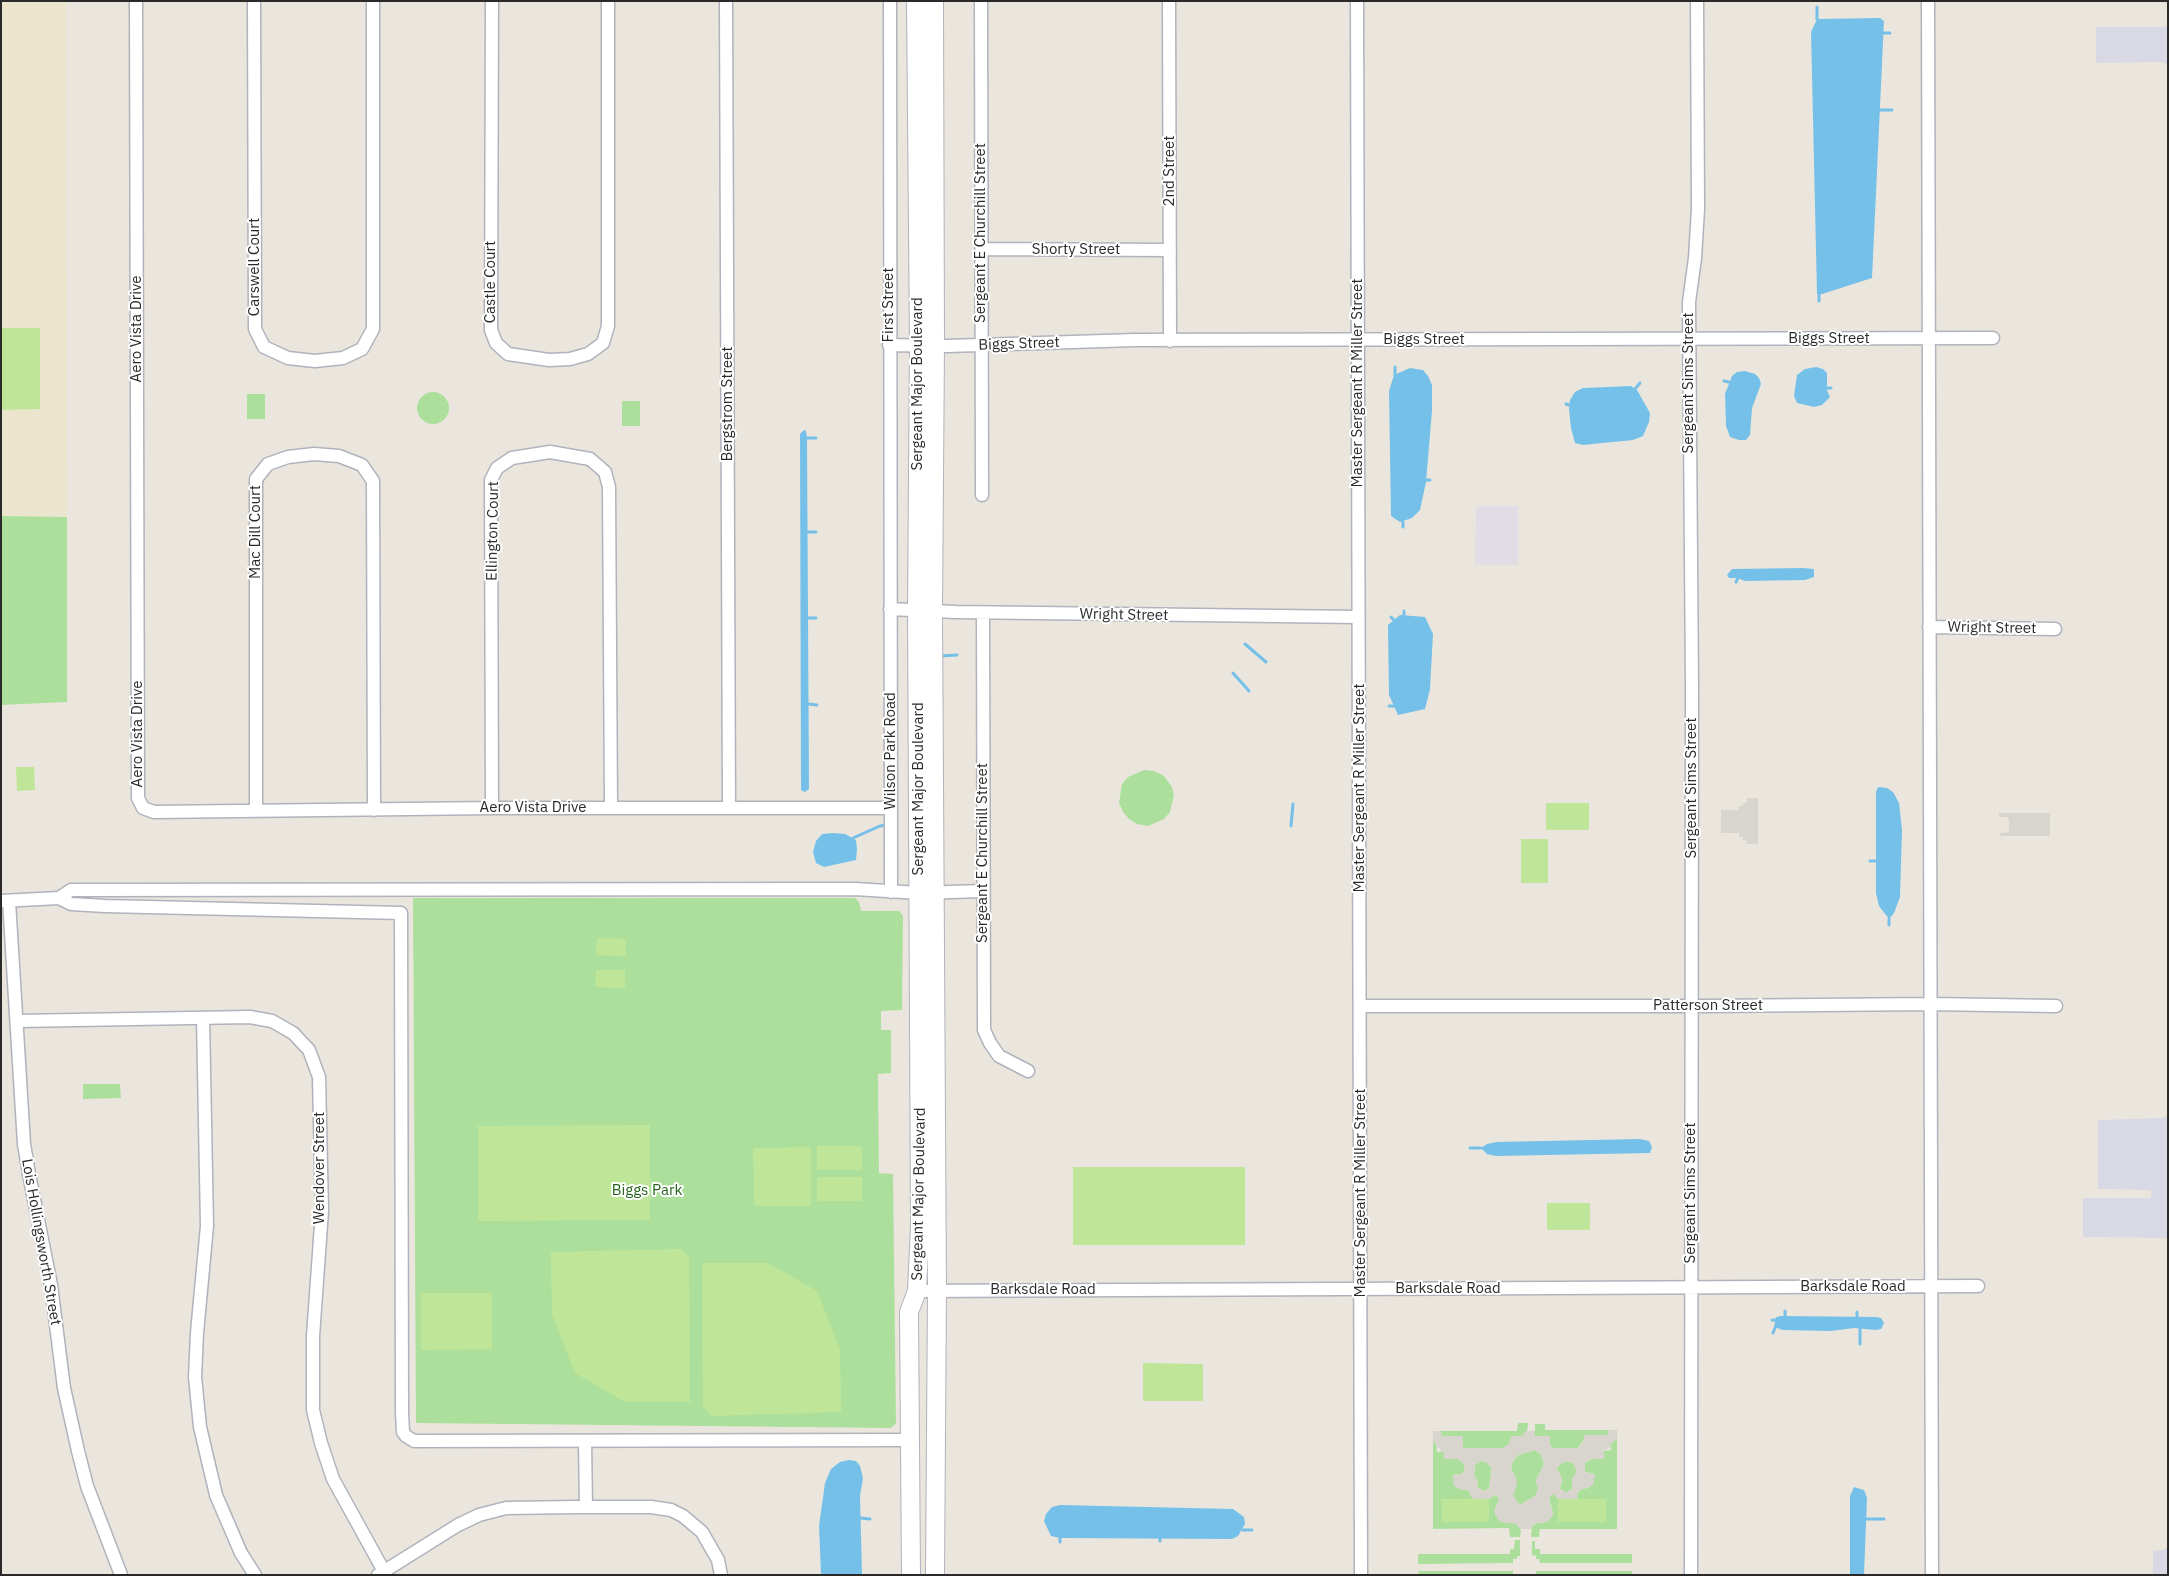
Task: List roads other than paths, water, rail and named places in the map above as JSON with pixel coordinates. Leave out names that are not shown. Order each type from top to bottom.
[{"type":"street","name":"Aero Vista Drive","points":[[136,1],[138,798],[143,808],[154,812],[492,808],[891,808]]},
{"type":"street","name":"Carswell Court","points":[[254,1],[255,330],[264,348],[288,358],[315,361],[343,358],[362,350],[372,329],[373,1]]},
{"type":"street","name":"Castle Court","points":[[492,1],[491,330],[496,343],[508,354],[549,360],[588,354],[603,343],[608,326],[608,1]]},
{"type":"street","name":"Bergstrom Street","points":[[726,1],[730,808]]},
{"type":"street","name":"First Street","points":[[890,1],[890,609]]},
{"type":"street","name":"Sergeant Major Boulevard","points":[[916,1],[927,345]]},
{"type":"street","name":"Sergeant Major Boulevard","points":[[934,1],[927,345],[925,611],[927,893],[937,1291],[935,1575]]},
{"type":"street","name":"Sergeant E Churchill Street","points":[[981,1],[982,495]]},
{"type":"street","name":"2nd Street","points":[[1169,1],[1170,341]]},
{"type":"street","name":"Master Sergeant R Miller Street","points":[[1357,1],[1361,1575]]},
{"type":"street","name":"Sergeant Sims Street","points":[[1691,1575],[1692,676],[1689,302],[1695,258],[1698,209],[1697,1]]},
{"type":"street","points":[[1928,1],[1932,1575]]},
{"type":"street","name":"Shorty Street","points":[[982,249],[1170,250]]},
{"type":"street","name":"Biggs Street","points":[[889,344],[982,345],[1170,341],[1993,338]]},
{"type":"street","name":"Ellington Court","points":[[492,808],[491,480],[497,468],[512,458],[550,452],[590,459],[605,472],[609,486],[610,808]]},
{"type":"street","name":"Mac Dill Court","points":[[256,811],[256,479],[268,464],[288,457],[314,454],[340,456],[362,464],[373,481],[374,810]]},
{"type":"street","name":"Wright Street","points":[[890,609],[983,613],[1358,617]]},
{"type":"street","name":"Wilson Park Road","points":[[890,609],[891,892]]},
{"type":"street","name":"Sergeant E Churchill Street","points":[[983,613],[984,1030],[999,1056],[1028,1071]]},
{"type":"street","name":"Wright Street","points":[[1929,627],[2055,629]]},
{"type":"street","points":[[59,898],[71,890],[855,889],[927,893],[983,890]]},
{"type":"street","name":"Sergeant Major Boulevard","points":[[910,1575],[909,1312],[917,1291],[920,1226],[927,893]]},
{"type":"street","points":[[5,901],[59,898],[71,904],[401,914],[403,1432],[414,1441],[909,1440]]},
{"type":"street","name":"Lois Hollingsworth Street","points":[[5,901],[17,1021],[24,1144],[51,1285],[64,1388],[87,1486],[121,1575]]},
{"type":"street","name":"Patterson Street","points":[[1360,1006],[1930,1004],[2056,1006]]},
{"type":"street","name":"Wendover Street","points":[[17,1021],[250,1017],[272,1020],[293,1033],[309,1050],[319,1076],[322,1211],[313,1336],[313,1410],[320,1443],[333,1479],[383,1574]]},
{"type":"street","points":[[203,1018],[207,1226],[195,1377],[200,1427],[216,1495],[241,1553],[255,1575]]},
{"type":"street","name":"Barksdale Road","points":[[917,1291],[1978,1286]]},
{"type":"street","points":[[586,1441],[586,1507]]},
{"type":"street","points":[[383,1574],[458,1526],[479,1515],[506,1508],[651,1507],[671,1510],[683,1516],[702,1532],[718,1560],[721,1575]]},
{"type":"water","points":[[1880,18],[1884,21],[1872,278],[1819,295],[1817,294],[1811,32],[1817,19]]},
{"type":"water","points":[[1816,367],[1823,369],[1827,373],[1827,390],[1830,397],[1822,405],[1814,407],[1797,403],[1794,396],[1797,375],[1805,369]]},
{"type":"water","points":[[1410,368],[1423,370],[1428,376],[1432,385],[1432,411],[1426,482],[1420,510],[1412,518],[1400,522],[1391,516],[1389,391],[1394,375]]},
{"type":"water","points":[[1745,371],[1755,374],[1761,384],[1752,408],[1750,435],[1746,440],[1739,440],[1730,437],[1726,426],[1725,394],[1732,376],[1737,372]]},
{"type":"water","points":[[1631,386],[1637,390],[1650,413],[1649,422],[1643,436],[1633,440],[1583,445],[1575,443],[1569,409],[1570,400],[1575,392],[1583,388]]},
{"type":"water","points":[[804,430],[806,431],[807,438],[809,789],[805,792],[801,790],[800,434]]},
{"type":"water","points":[[1732,569],[1814,569],[1814,577],[1805,580],[1745,581],[1729,578],[1727,575]]},
{"type":"water","points":[[1400,615],[1425,617],[1433,634],[1430,689],[1425,709],[1398,715],[1389,695],[1388,625]]},
{"type":"water","points":[[1878,787],[1887,788],[1893,792],[1899,803],[1902,830],[1900,897],[1894,913],[1889,919],[1879,906],[1876,893],[1876,792]]},
{"type":"water","points":[[822,834],[845,834],[856,840],[856,860],[824,867],[816,863],[813,852],[816,841]]},
{"type":"water","points":[[1640,1139],[1649,1141],[1652,1147],[1650,1153],[1496,1156],[1487,1154],[1481,1148],[1496,1142]]},
{"type":"water","points":[[1776,1317],[1876,1317],[1881,1318],[1884,1323],[1881,1329],[1876,1330],[1854,1328],[1830,1331],[1783,1330],[1774,1327]]},
{"type":"water","points":[[856,1461],[860,1466],[863,1478],[860,1496],[862,1575],[821,1575],[819,1526],[825,1483],[831,1469],[840,1462]]},
{"type":"water","points":[[1854,1487],[1864,1490],[1867,1498],[1864,1575],[1850,1575],[1850,1496]]},
{"type":"water","points":[[1060,1505],[1233,1509],[1244,1517],[1245,1524],[1238,1536],[1232,1539],[1060,1538],[1051,1536],[1044,1521],[1046,1514],[1052,1507]]},
{"type":"waterway","points":[[1817,7],[1817,19]]},
{"type":"waterway","points":[[1884,33],[1890,33]]},
{"type":"waterway","points":[[1879,110],[1892,110]]},
{"type":"waterway","points":[[1819,295],[1819,301]]},
{"type":"waterway","points":[[1395,367],[1395,375]]},
{"type":"waterway","points":[[1724,381],[1729,382]]},
{"type":"waterway","points":[[1635,389],[1640,383]]},
{"type":"waterway","points":[[807,438],[816,438]]},
{"type":"waterway","points":[[1403,522],[1403,527]]},
{"type":"waterway","points":[[808,532],[816,532]]},
{"type":"waterway","points":[[1736,582],[1738,578]]},
{"type":"waterway","points":[[1404,611],[1404,616]]},
{"type":"waterway","points":[[1391,617],[1394,620]]},
{"type":"waterway","points":[[808,618],[816,618]]},
{"type":"waterway","points":[[1245,644],[1266,662]]},
{"type":"waterway","points":[[940,656],[957,655]]},
{"type":"waterway","points":[[1233,673],[1249,691]]},
{"type":"waterway","points":[[809,704],[817,705]]},
{"type":"waterway","points":[[1389,706],[1395,706]]},
{"type":"waterway","points":[[1291,826],[1293,804]]},
{"type":"waterway","points":[[853,838],[880,826],[887,825]]},
{"type":"waterway","points":[[1870,861],[1875,861]]},
{"type":"waterway","points":[[1889,919],[1889,925]]},
{"type":"waterway","points":[[1470,1148],[1481,1148]]},
{"type":"waterway","points":[[1785,1311],[1785,1316]]},
{"type":"waterway","points":[[1773,1333],[1775,1328]]},
{"type":"waterway","points":[[1860,1328],[1860,1344]]},
{"type":"waterway","points":[[860,1518],[870,1519]]},
{"type":"waterway","points":[[1866,1519],[1884,1519]]},
{"type":"waterway","points":[[1243,1530],[1252,1530]]},
{"type":"park label","name":"Biggs Park","points":[[647,1191]]}]
